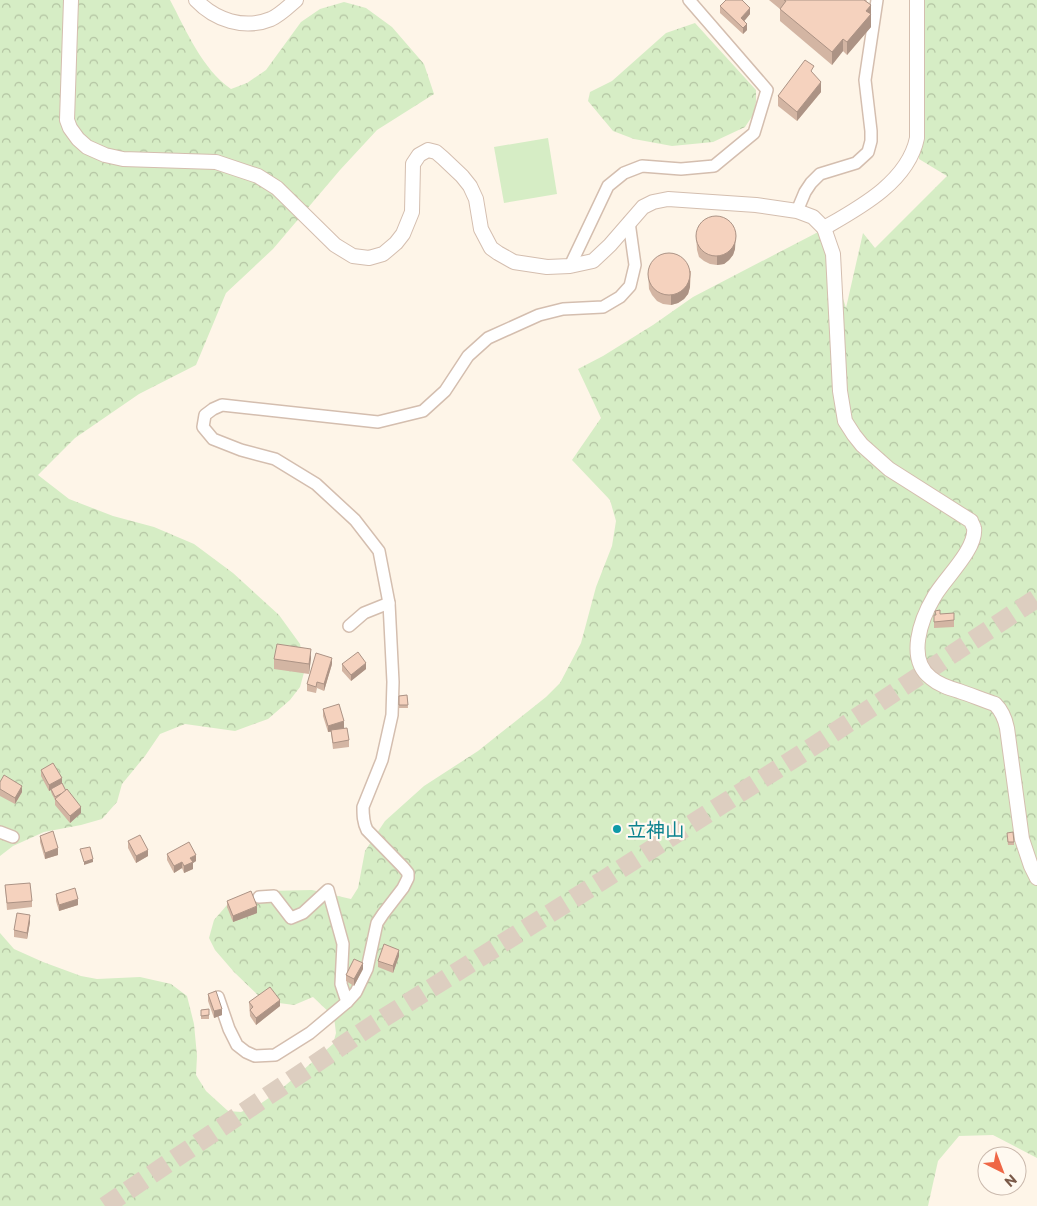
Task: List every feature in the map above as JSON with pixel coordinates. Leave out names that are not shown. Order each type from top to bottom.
[{"type":"street","points":[[71,0],[67,120],[78,139],[87,147],[105,155],[124,159],[216,162],[258,176],[277,188],[335,245],[353,256],[369,258],[383,254],[396,243],[412,212],[413,164],[419,155],[428,150],[436,152],[470,186],[476,199],[481,229],[491,248],[514,262],[547,267],[570,266],[593,261],[610,245],[644,206],[668,199],[756,205],[797,211],[813,217],[824,228],[832,254],[840,391],[846,421],[862,445],[889,469],[971,521],[974,528],[973,539],[968,552],[934,596],[922,624],[918,639],[918,656],[922,671],[931,679],[995,704],[1001,710],[1005,720],[1022,839],[1037,878]]},
{"type":"street","points":[[196,0],[220,18],[239,24],[253,24],[271,19],[286,10],[296,0]]},
{"type":"street","points":[[797,211],[805,192],[820,174],[856,163],[868,152],[871,131],[865,80],[877,0]]},
{"type":"street","points":[[824,228],[874,196],[893,181],[904,167],[916,145],[917,0]]},
{"type":"street","points":[[570,266],[608,186],[624,173],[642,166],[681,169],[714,166],[754,133],[767,90],[691,1]]},
{"type":"street","points":[[218,997],[237,1044],[246,1052],[256,1056],[275,1055],[310,1033],[356,992],[367,969],[377,923],[403,888],[408,878],[408,873],[367,830],[364,825],[363,814],[363,807],[382,760],[392,715],[393,682],[389,603],[379,551],[355,520],[316,484],[274,459],[241,450],[213,439],[202,427],[205,415],[222,405],[378,422],[423,411],[445,391],[468,356],[488,338],[539,315],[563,309],[603,307],[620,297],[630,286],[635,264],[629,222]]},
{"type":"street","points":[[349,626],[364,613],[389,603]]},
{"type":"street","points":[[0,832],[13,837]]},
{"type":"street","points":[[259,897],[274,896],[291,918],[303,913],[328,890],[343,944],[341,984],[347,1002]]},
{"type":"green space","points":[[0,0],[170,0],[203,60],[211,71],[231,89],[247,83],[266,70],[301,22],[320,9],[344,2],[366,8],[392,27],[424,64],[434,94],[377,130],[340,170],[273,249],[226,293],[196,365],[139,394],[75,438],[38,475],[69,499],[113,516],[154,527],[194,544],[233,573],[279,615],[300,644],[305,669],[300,687],[290,700],[268,719],[235,731],[185,724],[160,734],[122,784],[117,802],[102,819],[44,832],[13,846],[0,856]]},
{"type":"green space","points":[[921,0],[1037,0],[1037,1158],[1027,1153],[1027,1146],[1014,1146],[993,1135],[959,1136],[938,1161],[928,1206],[0,1206],[0,933],[14,949],[81,976],[97,979],[140,977],[171,984],[187,996],[194,1024],[197,1056],[196,1075],[206,1091],[228,1111],[241,1112],[260,1104],[279,1091],[333,1044],[336,1033],[334,1017],[313,997],[294,1005],[264,1001],[234,972],[215,950],[209,938],[214,920],[227,905],[241,897],[266,891],[312,890],[351,899],[358,888],[365,851],[385,821],[424,786],[478,751],[546,697],[560,683],[581,643],[596,587],[612,546],[616,521],[610,500],[572,460],[601,418],[578,369],[653,325],[693,297],[822,230],[846,308],[863,233],[875,248],[947,176],[919,159]]},
{"type":"green space","points":[[695,23],[756,90],[753,115],[745,127],[713,142],[672,146],[634,139],[613,131],[588,101],[590,92],[612,81],[666,33]]},
{"type":"green space","points":[[548,138],[557,194],[504,203],[494,147]]},
{"type":"building","points":[[726,0],[742,0],[750,8],[741,18],[747,24],[743,28],[720,6]]},
{"type":"building","points":[[784,0],[864,0],[871,5],[866,11],[871,14],[847,42],[843,39],[832,52],[780,9],[786,1]]},
{"type":"building","points":[[805,60],[814,66],[811,71],[821,82],[797,112],[778,96]]},
{"type":"building","points":[[716,216],[730,222],[736,236],[730,250],[716,256],[702,250],[696,236],[702,222]]},
{"type":"building","points":[[673,253],[681,256],[687,262],[690,274],[687,286],[681,292],[665,295],[657,292],[651,286],[648,270],[651,262],[657,256]]},
{"type":"building","points":[[940,610],[940,614],[954,613],[954,620],[934,622],[935,611]]},
{"type":"building","points":[[277,644],[311,649],[309,664],[274,659]]},
{"type":"building","points":[[358,652],[366,663],[351,675],[342,664]]},
{"type":"building","points":[[316,653],[332,658],[324,684],[317,682],[316,687],[307,684]]},
{"type":"building","points":[[407,695],[408,705],[399,705],[399,696]]},
{"type":"building","points":[[339,704],[344,721],[328,726],[323,709]]},
{"type":"building","points":[[347,728],[349,740],[333,743],[331,730]]},
{"type":"building","points":[[53,763],[62,778],[49,785],[41,770]]},
{"type":"building","points":[[4,775],[22,786],[15,798],[0,789],[0,782]]},
{"type":"building","points":[[62,783],[66,791],[55,797],[51,789]]},
{"type":"building","points":[[67,789],[81,807],[70,816],[55,799]]},
{"type":"building","points":[[53,831],[58,848],[45,853],[40,836]]},
{"type":"building","points":[[1013,832],[1014,842],[1008,842],[1007,833]]},
{"type":"building","points":[[140,835],[148,850],[136,856],[128,841]]},
{"type":"building","points":[[189,842],[196,855],[190,858],[193,862],[184,866],[182,862],[174,866],[167,854]]},
{"type":"building","points":[[90,847],[93,859],[84,862],[80,849]]},
{"type":"building","points":[[30,883],[32,901],[7,903],[5,885]]},
{"type":"building","points":[[75,888],[78,899],[59,905],[56,894]]},
{"type":"building","points":[[251,891],[257,906],[233,916],[227,901]]},
{"type":"building","points":[[17,913],[30,915],[27,933],[14,930]]},
{"type":"building","points":[[384,944],[399,950],[393,966],[378,961]]},
{"type":"building","points":[[354,959],[363,963],[354,979],[346,975]]},
{"type":"building","points":[[270,987],[280,1000],[256,1018],[250,1010],[253,1007],[249,1002]]},
{"type":"building","points":[[216,991],[222,1009],[214,1011],[208,994]]},
{"type":"building","points":[[209,1009],[209,1015],[201,1016],[201,1010]]},
{"type":"tunnel","points":[[105,1206],[374,1024],[806,751],[1037,598]]},
{"type":"place","name":"立神山","points":[[617,829]]}]
